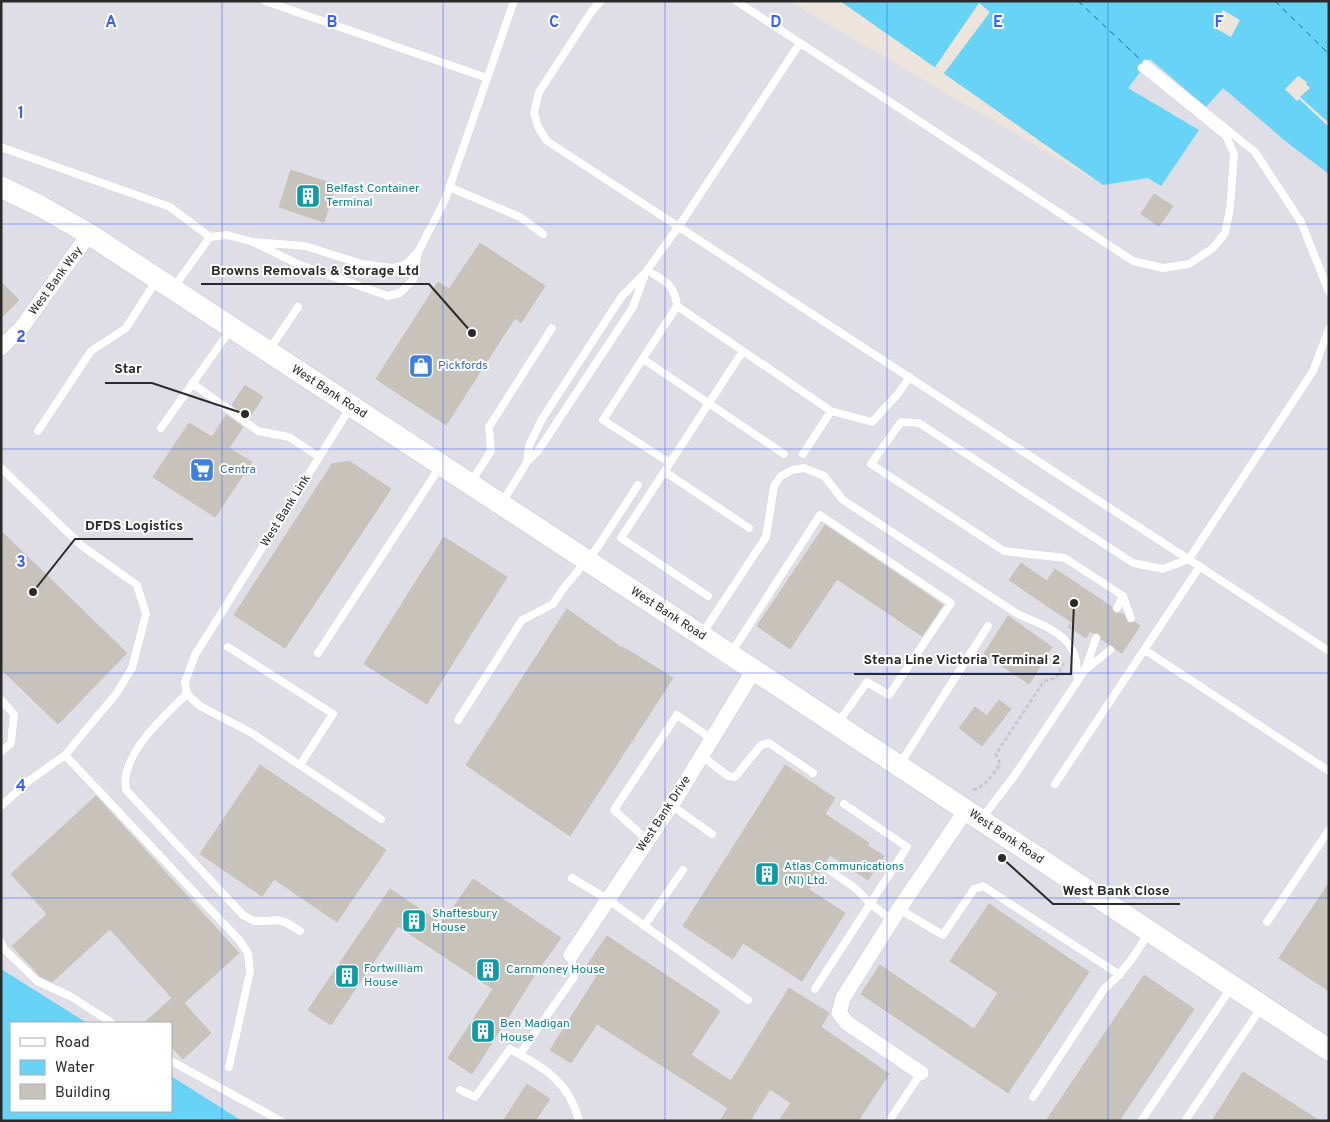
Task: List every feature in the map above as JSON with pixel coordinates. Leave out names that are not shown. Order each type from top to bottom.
[{"type":"street","name":"West Bank Road","points":[[1,187],[40,206],[89,234],[898,766],[973,807],[1149,932],[1329,1050]]},
{"type":"street","name":"West Bank Way","points":[[1,348],[22,328],[89,234]]},
{"type":"street","name":"West Bank Drive","points":[[571,955],[671,805],[754,670]]},
{"type":"street","points":[[921,1073],[847,1023],[839,1013],[842,998],[896,914],[973,807]]},
{"type":"lane","points":[[265,1],[487,78]]},
{"type":"lane","points":[[253,242],[300,265],[388,296],[400,294],[413,280],[418,252],[445,200],[514,1]]},
{"type":"lane","points":[[601,1],[592,11],[539,92],[534,113],[538,127],[547,141],[555,148],[679,226],[1329,650]]},
{"type":"lane","points":[[736,1],[1133,261],[1163,268],[1189,264],[1214,248],[1225,233],[1230,209],[1234,154],[1226,136],[1144,66],[1255,152],[1301,222],[1329,292]]},
{"type":"lane","points":[[527,462],[529,446],[542,419],[622,296],[646,271],[679,226],[800,43]]},
{"type":"lane","points":[[1,148],[170,207],[210,237]]},
{"type":"lane","points":[[449,187],[520,217],[543,234]]},
{"type":"lane","points":[[38,432],[91,351],[126,328],[210,237],[227,235],[253,242],[305,246],[362,264],[393,268],[405,265],[418,252]]},
{"type":"lane","points":[[646,271],[669,284],[676,295],[676,306],[603,420],[670,463]]},
{"type":"lane","points":[[501,504],[527,462],[538,451],[633,307],[646,271]]},
{"type":"lane","points":[[676,306],[831,411],[872,422],[897,395],[910,377]]},
{"type":"lane","points":[[268,352],[298,307]]},
{"type":"lane","points":[[470,484],[491,451],[489,427],[552,328]]},
{"type":"lane","points":[[161,428],[231,329]]},
{"type":"lane","points":[[1131,618],[1123,596],[1065,558],[1004,551],[872,464],[901,422],[919,423],[1133,563],[1163,569],[1189,559],[1313,371],[1329,329]]},
{"type":"lane","points":[[708,596],[621,538],[743,351]]},
{"type":"lane","points":[[643,359],[784,454]]},
{"type":"lane","points":[[192,383],[258,431],[289,437],[319,457]]},
{"type":"lane","name":"West Bank Link","points":[[187,694],[185,682],[195,655],[351,406]]},
{"type":"lane","points":[[802,454],[831,411]]},
{"type":"lane","points":[[318,653],[442,466]]},
{"type":"lane","points":[[1,468],[82,546],[137,585],[146,614],[132,668],[116,694],[65,756],[30,780],[1,806]]},
{"type":"lane","points":[[701,635],[766,537],[774,486],[781,476],[792,470],[804,468],[824,476],[843,500],[1016,613],[1042,624],[1062,637],[1070,646],[1074,656],[1078,680]]},
{"type":"lane","points":[[664,472],[749,528]]},
{"type":"lane","points":[[458,720],[522,620],[553,604],[562,589],[597,548],[638,486]]},
{"type":"lane","points":[[730,654],[820,515],[951,603],[889,696],[867,682],[836,725]]},
{"type":"lane","points":[[1055,784],[1200,566]]},
{"type":"lane","points":[[1117,608],[1123,596]]},
{"type":"lane","points":[[898,766],[988,626]]},
{"type":"lane","points":[[973,807],[1015,775],[1085,670],[1096,638]]},
{"type":"lane","points":[[228,647],[333,714],[300,765]]},
{"type":"lane","points":[[1085,670],[1110,650]]},
{"type":"lane","points":[[1145,650],[1329,771]]},
{"type":"lane","points":[[300,931],[285,922],[277,920],[254,921],[243,915],[126,790],[124,780],[132,758],[153,727],[187,694],[200,706],[250,732],[381,819]]},
{"type":"lane","points":[[1,700],[14,714],[11,743],[1,752]]},
{"type":"lane","points":[[648,840],[614,810],[678,715],[712,739]]},
{"type":"lane","points":[[702,756],[728,776],[735,777],[761,745],[769,743],[813,773]]},
{"type":"lane","points":[[65,756],[240,941],[248,953],[250,972],[229,1067]]},
{"type":"lane","points":[[816,990],[872,905],[907,847],[844,804]]},
{"type":"lane","points":[[671,805],[712,834]]},
{"type":"lane","points":[[1267,922],[1329,830]]},
{"type":"lane","points":[[644,926],[683,870]]},
{"type":"lane","points":[[829,870],[854,888],[872,905],[943,935],[974,889],[983,886],[1120,975]]},
{"type":"lane","points":[[572,878],[608,899],[748,1000]]},
{"type":"lane","points":[[1033,1096],[1104,989],[1120,975],[1149,932]]},
{"type":"lane","points":[[1,942],[4,949],[37,981],[70,996],[110,1022]]},
{"type":"lane","points":[[520,1054],[574,977],[571,955]]},
{"type":"lane","points":[[1141,1121],[1232,986]]},
{"type":"lane","points":[[1186,1121],[1262,1006]]},
{"type":"lane","points":[[460,1090],[475,1097],[510,1048],[552,1075],[567,1089],[575,1105],[579,1121]]},
{"type":"lane","points":[[172,1062],[282,1121]]},
{"type":"lane","points":[[889,1121],[921,1073]]},
{"type":"path","points":[[973,807],[981,787],[1000,764],[996,754],[1044,681],[1056,678],[1064,664],[1064,660]]},
{"type":"shaded area","points":[[1,1],[789,1],[1103,185],[1199,130],[1128,88],[1150,58],[1206,107],[1223,87],[1289,144],[1329,174],[1329,1121],[242,1121],[172,1078],[172,1022],[84,1022],[1,971]]},
{"type":"water","points":[[840,1],[1329,1],[1329,174],[1289,144],[1223,88],[1206,107],[1150,59],[1128,88],[1199,130],[1161,186],[1148,178],[1103,185]]},
{"type":"water","points":[[1,969],[85,1022],[10,1022],[10,1112],[172,1112],[172,1077],[242,1121],[1,1121]]},
{"type":"pier","points":[[979,3],[990,12],[942,76],[933,70]]},
{"type":"pier","points":[[1223,10],[1240,20],[1231,37],[1213,27]]},
{"type":"pier","points":[[1298,76],[1307,82],[1306,84],[1310,88],[1300,97],[1329,123],[1329,127],[1299,99],[1297,101],[1285,89]]},
{"type":"building","name":"Belfast Container Terminal","points":[[291,170],[336,185],[324,222],[279,207]]},
{"type":"building","points":[[1154,194],[1173,206],[1159,226],[1141,214]]},
{"type":"building","points":[[480,243],[545,286],[521,323],[515,318],[446,425],[376,379],[438,282],[449,289]]},
{"type":"building","points":[[1,282],[19,300],[1,318]]},
{"type":"building","points":[[245,385],[263,397],[249,418],[232,405]]},
{"type":"building","name":"Centra","points":[[226,415],[243,427],[229,448],[252,462],[215,517],[153,477],[189,423],[212,437]]},
{"type":"building","points":[[349,461],[391,489],[285,648],[234,615],[332,464]]},
{"type":"building","points":[[825,525],[943,605],[922,636],[837,579],[790,649],[757,626]]},
{"type":"building","points":[[1,531],[127,653],[58,724],[1,669]]},
{"type":"building","points":[[444,537],[507,577],[427,704],[364,664]]},
{"type":"building","points":[[1021,563],[1047,581],[1055,569],[1112,607],[1114,613],[1124,615],[1128,623],[1135,622],[1140,626],[1122,653],[1101,639],[1098,633],[1090,631],[1086,638],[1071,628],[1074,624],[1009,580]]},
{"type":"building","points":[[567,609],[622,648],[673,678],[570,836],[466,765]]},
{"type":"building","points":[[1008,616],[1052,647],[1029,684],[984,654]]},
{"type":"building","points":[[999,700],[1011,709],[982,746],[959,728],[975,707],[987,716]]},
{"type":"building","points":[[260,765],[386,850],[337,922],[274,879],[262,896],[200,854]]},
{"type":"building","name":"Atlas Communications (NI) Ltd.","points":[[785,765],[835,798],[825,814],[869,843],[867,845],[884,856],[868,880],[830,855],[808,889],[845,913],[802,981],[743,943],[733,959],[683,926]]},
{"type":"building","points":[[96,796],[239,953],[184,1003],[211,1033],[183,1059],[172,1048],[172,1022],[145,1022],[172,998],[110,929],[52,982],[40,976],[12,946],[47,914],[11,874]]},
{"type":"building","points":[[473,879],[561,938],[538,970],[472,1074],[448,1058],[493,989],[398,926],[331,1025],[308,1010],[390,889],[442,924]]},
{"type":"building","points":[[1329,883],[1329,991],[1279,958]]},
{"type":"building","points":[[989,904],[1089,972],[1008,1093],[861,994],[880,965],[974,1029],[998,993],[950,961]]},
{"type":"building","points":[[607,936],[720,1011],[691,1055],[731,1081],[789,988],[829,1013],[821,1027],[889,1074],[858,1121],[779,1121],[791,1103],[770,1089],[750,1121],[720,1121],[728,1108],[597,1024],[571,1063],[550,1050],[597,976],[585,968]]},
{"type":"building","points":[[1144,975],[1194,1009],[1119,1121],[1046,1121]]},
{"type":"building","points":[[1243,1072],[1320,1121],[1212,1121]]},
{"type":"building","points":[[527,1084],[550,1099],[535,1121],[503,1121]]},
{"type":"ferry route","points":[[1078,1],[1143,62]]},
{"type":"ferry route","points":[[1275,1],[1329,54]]},
{"type":"place","name":"Belfast Container Terminal","points":[[308,196]]},
{"type":"place","name":"Browns Removals & Storage Ltd","points":[[472,333]]},
{"type":"place","name":"Pickfords","points":[[421,366]]},
{"type":"place","name":"Star","points":[[245,414]]},
{"type":"place","name":"Centra","points":[[202,470]]},
{"type":"place","name":"DFDS Logistics","points":[[33,592]]},
{"type":"place","name":"Stena Line Victoria Terminal 2","points":[[1074,603]]},
{"type":"place","name":"West Bank Close","points":[[1002,858]]},
{"type":"place","name":"Atlas Communications (NI) Ltd.","points":[[767,874]]},
{"type":"place","name":"Shaftesbury House","points":[[414,921]]},
{"type":"place","name":"Carnmoney House","points":[[488,970]]},
{"type":"place","name":"Fortwilliam House","points":[[347,976]]},
{"type":"place","name":"Ben Madigan House","points":[[483,1031]]}]
